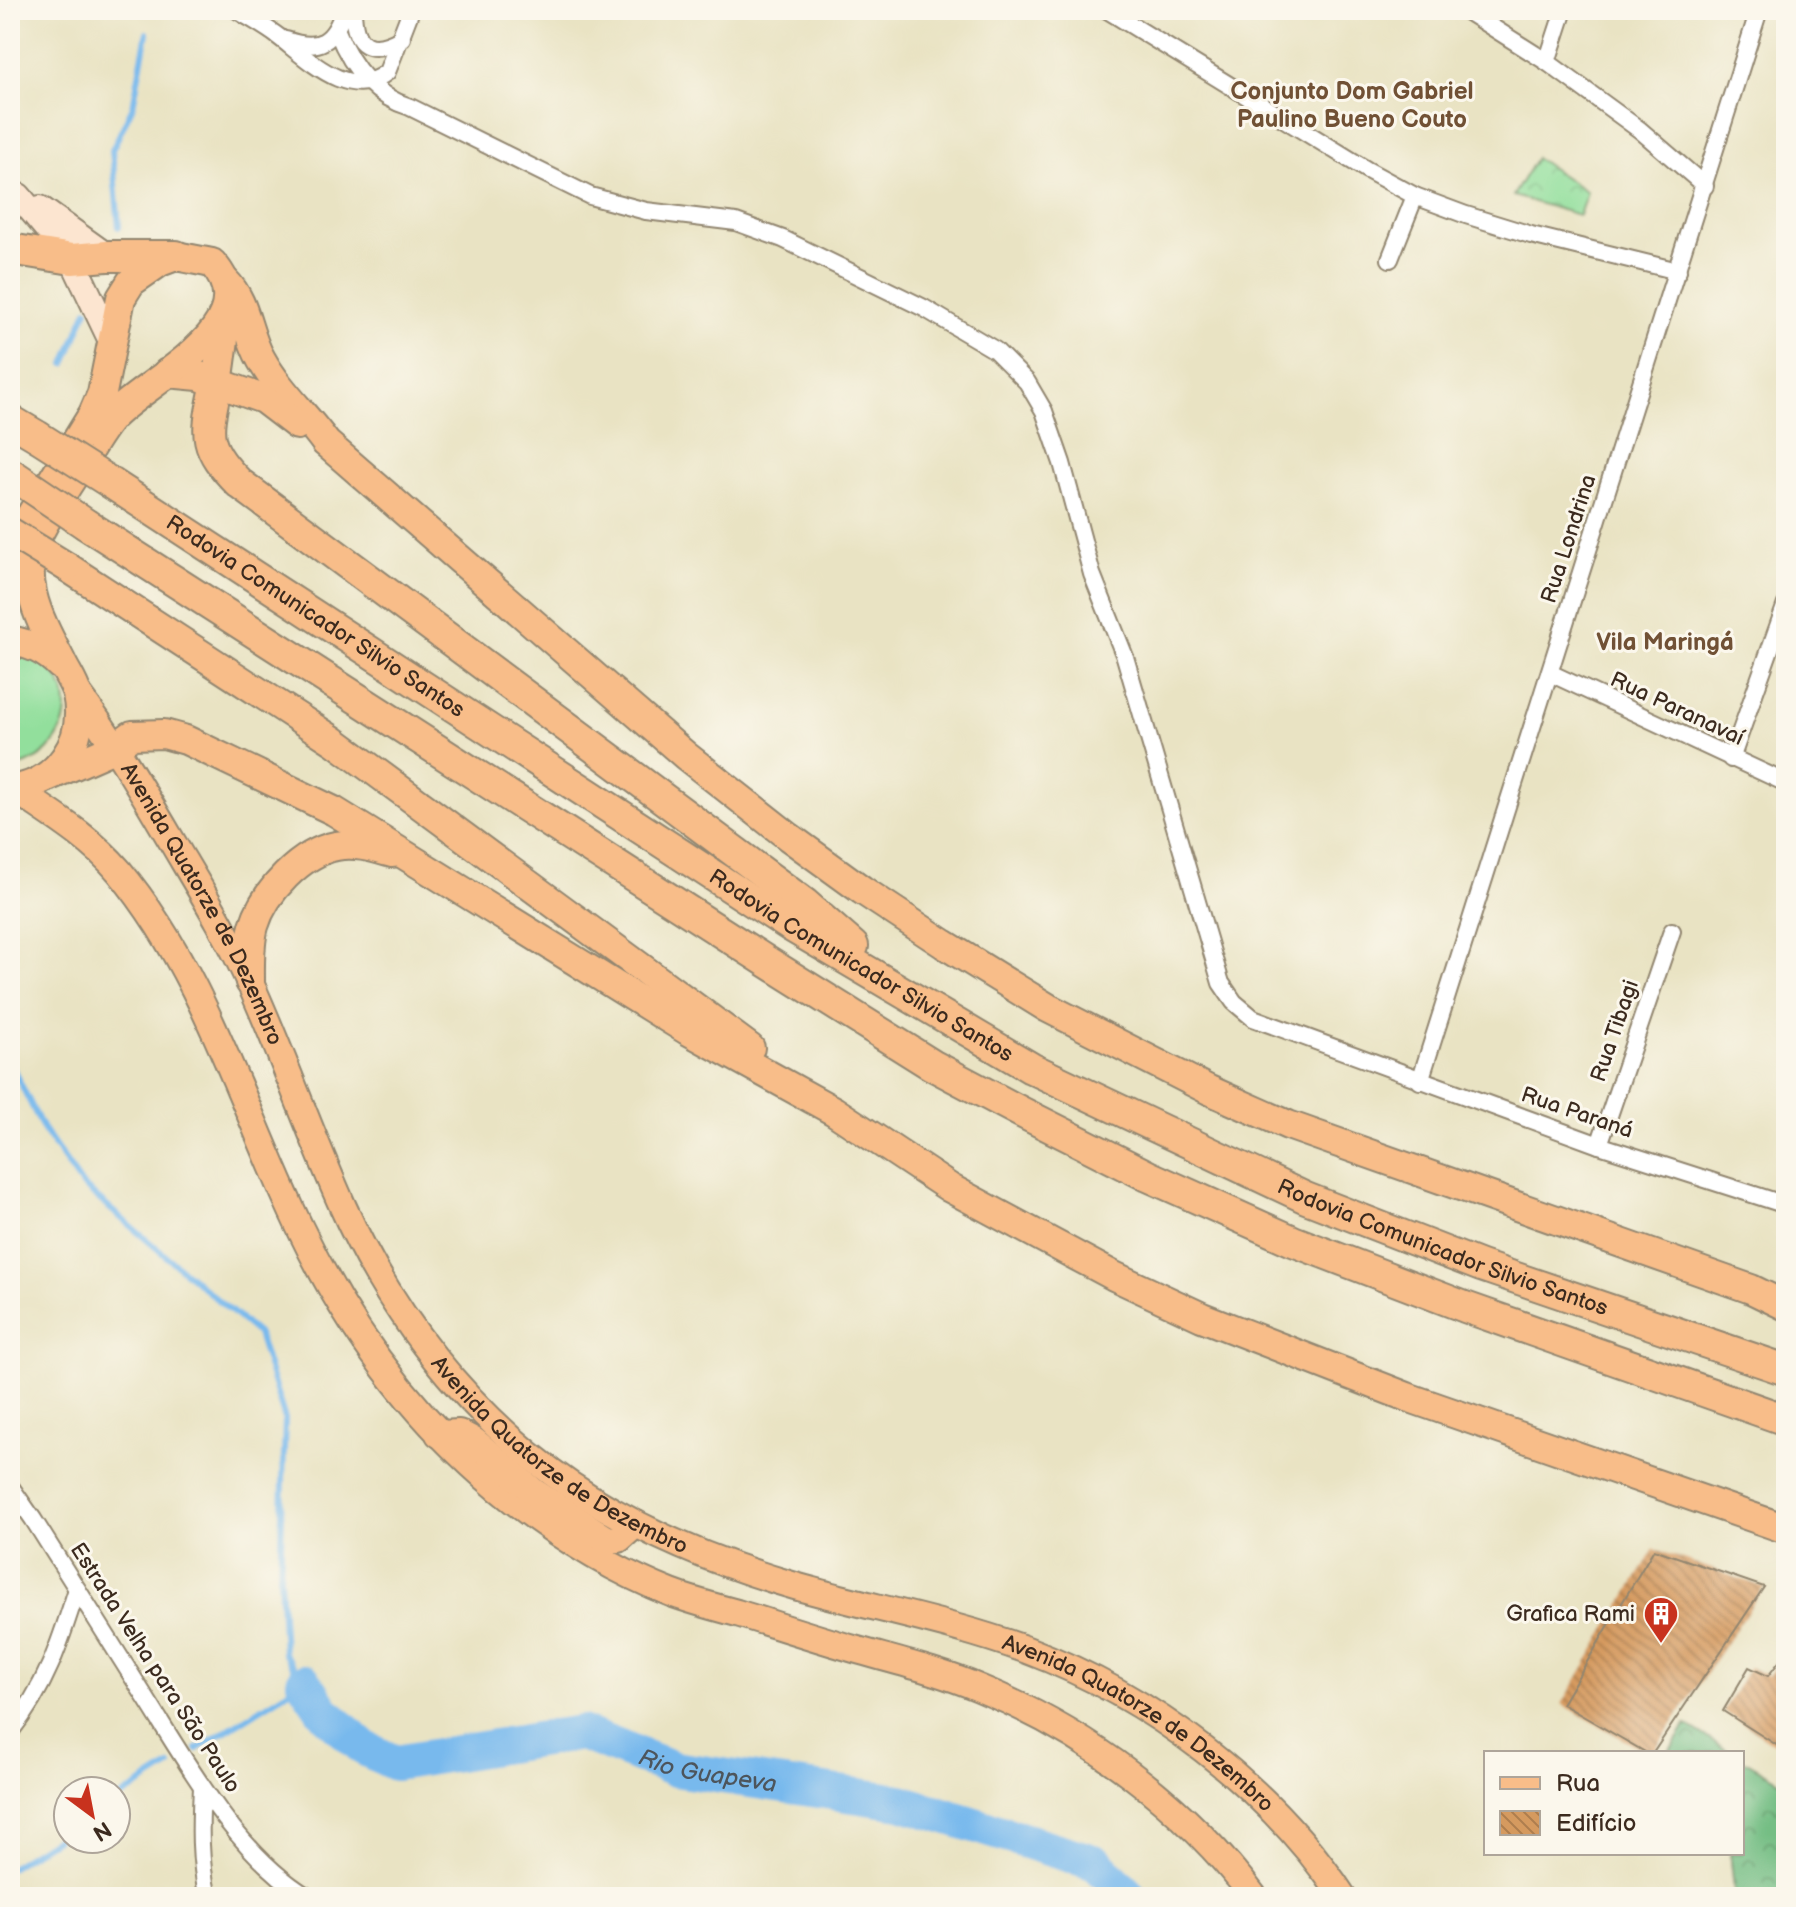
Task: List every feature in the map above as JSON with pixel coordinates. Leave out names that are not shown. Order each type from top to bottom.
[{"type":"highway","points":[[10,249],[72,259],[176,256],[212,263],[235,291],[242,305],[251,341],[262,362],[326,443],[686,756],[789,837],[920,929],[1048,1008],[1181,1077],[1288,1125],[1751,1289],[1786,1306]]},
{"type":"highway","points":[[10,549],[90,422],[102,393],[121,298],[131,282],[160,262],[176,256]]},
{"type":"highway","points":[[225,281],[226,314],[209,415],[213,451],[223,467],[239,483],[805,904],[916,999]]},
{"type":"highway","points":[[45,778],[64,762],[76,740],[80,715],[71,681],[32,598],[28,579],[33,546],[111,418],[214,332],[226,314]]},
{"type":"highway","points":[[167,373],[186,373],[217,381],[263,399],[306,432],[326,443]]},
{"type":"highway","name":"Rodovia Comunicador Silvio Santos","points":[[10,420],[789,925],[1031,1068],[1306,1198],[1481,1266],[1786,1370]]},
{"type":"highway","name":"Rodovia Comunicador Silvio Santos","points":[[10,473],[932,1065],[1148,1176],[1293,1241],[1465,1307],[1786,1420]]},
{"type":"highway","points":[[10,532],[334,741],[834,1111],[950,1188],[1114,1276],[1202,1317],[1452,1414],[1786,1529]]},
{"type":"highway","points":[[10,640],[30,644],[50,655],[71,681]]},
{"type":"highway","points":[[13,790],[116,747],[132,735],[149,733],[186,740],[334,811],[687,1030],[834,1111]]},
{"type":"highway","points":[[250,982],[249,956],[254,925],[265,902],[295,868],[315,854],[336,846],[363,845],[413,858]]},
{"type":"highway","points":[[1751,1289],[1786,1285]]},
{"type":"main road","points":[[14,194],[47,212],[107,256]]},
{"type":"main road","points":[[14,194],[72,259],[112,343]]},
{"type":"main road","name":"Avenida Quatorze de Dezembro","points":[[71,681],[116,747],[206,899],[250,982],[344,1210],[374,1268],[404,1318],[458,1387],[512,1440],[564,1480],[636,1524],[680,1546],[829,1595],[962,1629],[1029,1651],[1106,1687],[1175,1729],[1233,1774],[1296,1836],[1343,1897]]},
{"type":"main road","name":"Avenida Quatorze de Dezembro","points":[[13,790],[96,848],[116,868],[155,921],[208,1016],[299,1227],[336,1298],[367,1347],[439,1434],[500,1490],[598,1557],[672,1593],[926,1669],[1021,1706],[1076,1737],[1169,1805],[1254,1897]]},
{"type":"main road","points":[[439,1434],[459,1433],[466,1436],[534,1492],[608,1540],[619,1539],[636,1524]]},
{"type":"main road","points":[[672,1593],[684,1583],[797,1623],[813,1618],[829,1595]]},
{"type":"street","points":[[237,10],[327,72],[343,80],[369,83],[387,72],[411,10]]},
{"type":"street","points":[[280,37],[308,46],[322,42],[337,31],[344,10]]},
{"type":"street","points":[[353,10],[358,37],[367,46],[380,48],[402,38]]},
{"type":"street","points":[[1107,10],[1367,170],[1415,196],[1531,235],[1678,271]]},
{"type":"street","points":[[1465,10],[1547,62],[1640,130],[1705,186]]},
{"type":"street","points":[[1547,62],[1564,10]]},
{"type":"street","name":"Rua Londrina","points":[[1420,1081],[1759,10]]},
{"type":"street","points":[[337,31],[348,58],[369,83]]},
{"type":"street","points":[[387,72],[410,107]]},
{"type":"street","name":"Rua Paraná","points":[[369,83],[395,103],[410,107],[590,196],[646,211],[736,222],[783,239],[924,308],[995,350],[1027,382],[1049,424],[1092,574],[1125,657],[1221,983],[1234,1002],[1253,1018],[1599,1145],[1786,1205]]},
{"type":"street","points":[[1390,259],[1415,196]]},
{"type":"street","points":[[1731,759],[1786,604]]},
{"type":"street","name":"Rua Paranavaí","points":[[1550,673],[1786,783]]},
{"type":"street","name":"Rua Tibagi","points":[[1599,1145],[1672,931]]},
{"type":"street","name":"Estrada Velha para São Paulo","points":[[10,1486],[202,1787],[245,1841],[282,1879],[308,1897]]},
{"type":"street","points":[[10,1732],[38,1692],[56,1657],[77,1589]]},
{"type":"street","points":[[202,1787],[199,1830],[202,1872],[208,1897]]},
{"type":"green space","points":[[1536,158],[1587,192],[1579,215],[1513,196]]},
{"type":"green space","points":[[10,651],[50,669],[61,684],[65,715],[61,730],[41,756],[10,768]]},
{"type":"green space","points":[[1686,1725],[1729,1751],[1669,1751]]},
{"type":"green space","points":[[1744,1760],[1786,1785],[1786,1897],[1735,1897],[1730,1855],[1744,1855]]},
{"type":"building","name":"Grafica Rami","points":[[1654,1549],[1764,1587],[1654,1751],[1644,1751],[1562,1704]]},
{"type":"building","points":[[1786,1653],[1786,1751],[1723,1711],[1749,1667],[1768,1676]]},
{"type":"waterway","points":[[119,227],[112,150],[133,106],[147,33]]},
{"type":"waterway","points":[[65,364],[87,310]]},
{"type":"waterway","points":[[10,1062],[43,1129],[82,1185],[258,1334],[285,1419],[280,1578],[284,1653],[304,1682],[197,1749]]},
{"type":"waterway","name":"Rio Guapeva","points":[[304,1682],[325,1713],[364,1748],[395,1763],[581,1733],[674,1769],[901,1802],[1096,1863],[1130,1897]]},
{"type":"waterway","points":[[132,1790],[170,1766]]},
{"type":"waterway","points":[[10,1868],[52,1841]]},
{"type":"place","name":"Grafica Rami","points":[[1661,1645]]},
{"type":"district","name":"Conjunto Dom Gabriel Paulino Bueno Couto","points":[[1352,105]]},
{"type":"district","name":"Vila Maringá","points":[[1665,642]]}]
